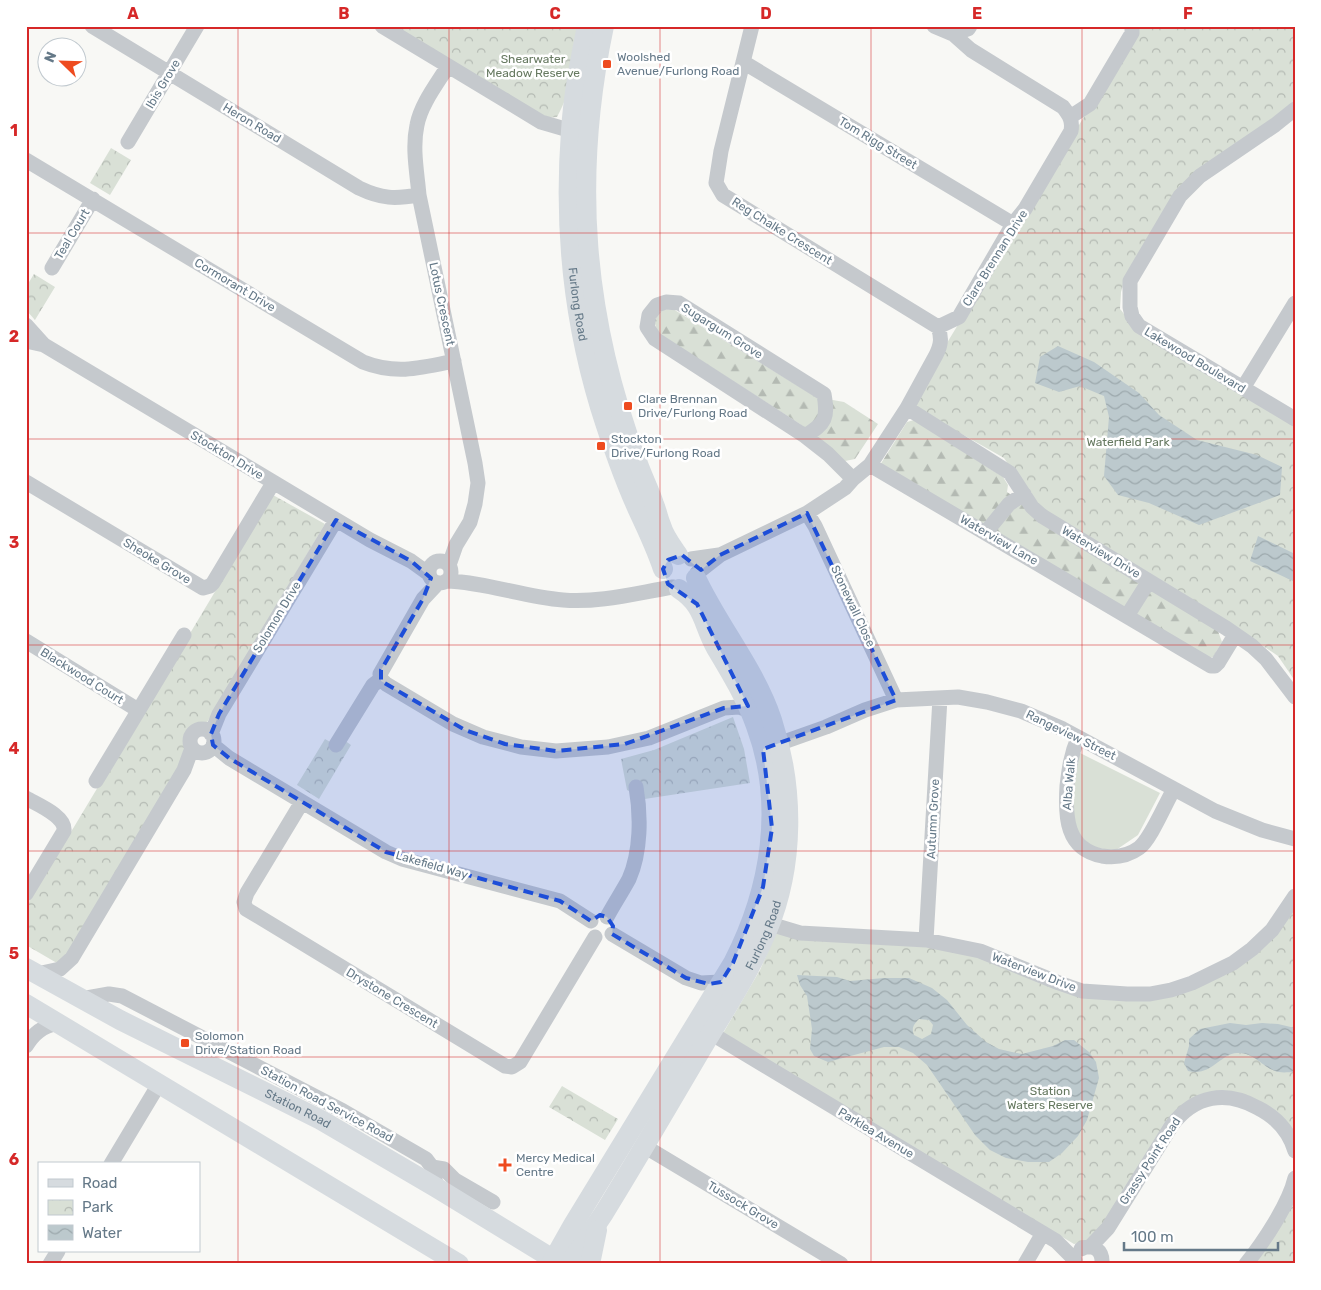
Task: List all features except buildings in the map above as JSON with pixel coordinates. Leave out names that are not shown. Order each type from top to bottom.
[{"type":"main road","name":"Furlong Road","points":[[559,1263],[602,1214],[644,1146],[703,1029],[707,1006],[733,963],[749,930],[763,887],[768,864],[772,819],[768,776],[772,720],[760,690],[691,566],[661,527],[655,506],[628,437],[604,355],[596,316],[588,253],[585,160],[579,130],[577,81],[587,26]]},
{"type":"main road","name":"Furlong Road","points":[[559,1263],[703,1029],[755,957],[770,924],[777,902],[786,852],[788,823],[784,764],[771,747],[714,645],[697,604],[690,596],[669,580],[618,460],[600,407],[587,358],[576,300],[569,221],[579,130],[604,26]]},
{"type":"main road","points":[[668,560],[691,566],[689,586],[669,580],[668,560]]},
{"type":"main road","name":"Station Road","points":[[32,971],[76,996],[321,1120],[559,1263]]},
{"type":"main road","points":[[29,1006],[459,1264]]},
{"type":"main road","points":[[590,1264],[596,1232],[602,1214]]},
{"type":"street","name":"Heron Road","points":[[92,26],[359,188],[383,197],[400,198],[419,195]]},
{"type":"street","name":"Ibis Grove","points":[[129,142],[197,26]]},
{"type":"street","points":[[382,26],[541,122],[579,130]]},
{"type":"street","name":"Reg Chalke Crescent","points":[[752,26],[721,152],[716,183],[723,195],[938,327]]},
{"type":"street","points":[[934,26],[953,34],[971,50],[1063,107],[1070,117],[1090,104],[1132,33],[1132,26]]},
{"type":"street","points":[[953,34],[968,29],[970,26]]},
{"type":"street","name":"Tom Rigg Street","points":[[743,62],[1013,224]]},
{"type":"street","name":"Lotus Crescent","points":[[439,571],[470,522],[478,483],[419,195],[414,151],[417,124],[424,106],[448,66]]},
{"type":"street","name":"Lakewood Boulevard","points":[[1295,109],[1276,125],[1200,176],[1180,196],[1130,281],[1130,307],[1132,316],[1139,326],[1295,419]]},
{"type":"street","name":"Clare Brennan Drive","points":[[938,327],[959,317],[1013,224],[1026,209],[1072,130],[1070,117]]},
{"type":"street","name":"Cormorant Drive","points":[[26,160],[363,362],[375,367],[401,370],[454,361]]},
{"type":"street","name":"Teal Court","points":[[51,267],[93,199]]},
{"type":"street","name":"Sugargum Grove","points":[[805,436],[819,428],[827,412],[824,394],[679,303],[666,302],[657,304],[649,315],[647,327],[655,339],[805,436],[828,454],[853,479]]},
{"type":"street","points":[[1243,388],[1295,303]]},
{"type":"street","name":"Stockton Drive","points":[[26,327],[44,345],[336,520],[412,561],[439,571]]},
{"type":"street","points":[[691,566],[720,555],[807,513],[845,488],[870,465],[906,408],[940,347],[941,338],[938,327]]},
{"type":"street","name":"Stockton Drive","points":[[26,341],[44,345]]},
{"type":"street","name":"Waterview Drive","points":[[906,408],[1010,473],[1032,507],[1042,516],[1252,646],[1266,659],[1295,698]]},
{"type":"street","name":"Waterview Lane","points":[[870,465],[1210,666],[1215,666],[1218,663],[1235,634]]},
{"type":"street","name":"Sheoke Grove","points":[[26,482],[203,588],[213,583],[274,483]]},
{"type":"street","points":[[986,532],[1009,504],[1024,494]]},
{"type":"street","name":"Stonewall Close","points":[[807,513],[828,553],[896,700]]},
{"type":"street","name":"Solomon Drive","points":[[76,996],[66,980],[72,958],[184,770],[205,743],[219,714],[336,520]]},
{"type":"street","points":[[381,679],[381,670],[439,571],[470,582],[562,600],[596,600],[637,592],[669,580]]},
{"type":"street","points":[[1127,616],[1149,581]]},
{"type":"street","name":"Blackwood Court","points":[[96,781],[184,634]]},
{"type":"street","name":"Blackwood Court","points":[[26,641],[138,710]]},
{"type":"street","points":[[381,679],[440,717],[465,730],[505,744],[547,750],[608,747],[649,738],[724,708],[739,707],[750,711]]},
{"type":"street","points":[[336,745],[373,685],[381,679]]},
{"type":"street","points":[[724,708],[735,694],[736,682]]},
{"type":"street","name":"Rangeview Street","points":[[771,747],[826,727],[865,710],[896,700],[958,697],[987,702],[1021,711],[1063,730],[1244,824],[1295,840]]},
{"type":"street","name":"Autumn Grove","points":[[926,940],[940,698]]},
{"type":"street","name":"Alba Walk","points":[[1078,738],[1070,760],[1066,805],[1067,825],[1078,844],[1086,850],[1111,857],[1124,856],[1140,848],[1174,789]]},
{"type":"street","name":"Lakefield Way","points":[[205,743],[386,852],[402,859],[560,901],[592,921]]},
{"type":"street","points":[[607,917],[629,878],[637,850],[639,810],[636,787]]},
{"type":"street","points":[[26,798],[60,818],[64,826],[64,831],[26,894]]},
{"type":"street","name":"Drystone Crescent","points":[[302,802],[247,893],[244,902],[246,909],[505,1066],[512,1068],[520,1062],[595,937]]},
{"type":"street","name":"Waterview Drive","points":[[770,924],[800,933],[926,940],[980,951],[1082,991],[1150,994],[1192,983],[1233,963],[1252,949],[1272,930],[1295,896]]},
{"type":"street","points":[[600,916],[607,917],[612,922],[612,934],[604,939],[595,937],[591,932],[592,921],[600,916]]},
{"type":"street","points":[[612,934],[686,978],[696,987],[707,1006]]},
{"type":"street","name":"Solomon Drive","points":[[32,971],[60,969],[72,958]]},
{"type":"street","points":[[686,978],[701,983],[721,982]]},
{"type":"street","name":"Station Road Service Road","points":[[76,996],[109,994],[122,996],[343,1111],[419,1154],[432,1167],[444,1169],[456,1180],[493,1202]]},
{"type":"street","points":[[28,1043],[34,1023],[29,1006]]},
{"type":"street","points":[[28,1043],[44,1027],[57,1023]]},
{"type":"street","name":"Parklea Avenue","points":[[703,1029],[1050,1237],[1092,1258]]},
{"type":"street","points":[[112,1162],[159,1084]]},
{"type":"street","name":"Grassy Point Road","points":[[1092,1258],[1108,1228],[1172,1124],[1183,1112],[1199,1102],[1211,1098],[1230,1097],[1253,1105],[1274,1118],[1282,1126],[1289,1135],[1295,1151]]},
{"type":"street","name":"Tussock Grove","points":[[644,1146],[841,1264]]},
{"type":"street","points":[[432,1167],[437,1188]]},
{"type":"street","points":[[1246,1264],[1264,1239],[1289,1196],[1295,1178]]},
{"type":"street","points":[[1025,1264],[1050,1237]]},
{"type":"street","points":[[50,1264],[57,1252]]},
{"type":"highlighted area","points":[[807,513],[896,700],[763,749],[772,828],[763,887],[733,963],[721,982],[709,984],[686,978],[612,934],[613,926],[607,917],[600,915],[591,921],[560,901],[386,852],[229,758],[213,745],[211,734],[219,714],[336,520],[411,561],[431,578],[423,599],[381,670],[381,681],[465,730],[505,744],[556,751],[625,744],[724,708],[748,706],[697,604],[668,584],[663,569],[668,560],[682,555],[701,570],[720,555]]},
{"type":"green space","name":"Shearwater Meadow Reserve","points":[[394,26],[579,26],[570,85],[557,117],[545,118]]},
{"type":"green space","name":"Waterfield Park","points":[[1139,26],[1295,26],[1295,103],[1198,173],[1125,279],[1121,292],[1120,309],[1136,329],[1295,425],[1295,681],[1278,656],[1218,615],[1035,504],[1004,458],[916,408],[916,394]]},
{"type":"green space","points":[[111,148],[131,160],[110,195],[90,183]]},
{"type":"green space","points":[[34,274],[55,287],[35,320],[26,310],[26,287]]},
{"type":"green space","points":[[673,309],[816,397],[844,402],[878,424],[855,459],[845,461],[800,424],[658,333],[654,321],[661,310]]},
{"type":"green space","points":[[914,420],[1003,477],[1008,485],[1007,492],[1218,631],[1222,642],[1213,657],[1210,658],[880,465],[907,422]]},
{"type":"green space","points":[[273,495],[325,524],[62,966],[26,945],[26,907]]},
{"type":"green space","points":[[733,717],[744,749],[750,783],[645,799],[627,790],[621,759],[654,750]]},
{"type":"green space","points":[[325,739],[339,747],[344,740],[351,745],[319,799],[297,785]]},
{"type":"green space","points":[[1078,752],[1160,793],[1138,835],[1116,850],[1093,848],[1076,831],[1072,811]]},
{"type":"green space","name":"Station Waters Reserve","points":[[1295,902],[1295,1132],[1278,1114],[1207,1093],[1190,1099],[1177,1111],[1097,1240],[1074,1244],[722,1035],[760,970],[778,928],[872,943],[938,948],[979,956],[1079,989],[1155,991],[1233,966]]},
{"type":"green space","points":[[562,1086],[618,1119],[605,1140],[549,1107]]},
{"type":"green space","points":[[1295,1201],[1295,1264],[1254,1264]]},
{"type":"water","points":[[1058,346],[1094,362],[1139,393],[1159,415],[1197,440],[1257,455],[1282,467],[1280,495],[1199,525],[1149,503],[1118,495],[1104,476],[1109,417],[1104,396],[1080,386],[1059,392],[1035,383],[1040,357]]},
{"type":"water","points":[[1258,536],[1295,554],[1295,582],[1250,561]]},
{"type":"water","points":[[797,975],[837,977],[850,981],[909,978],[932,988],[947,1000],[967,1025],[986,1042],[999,1049],[1022,1054],[1053,1046],[1065,1040],[1074,1040],[1089,1052],[1096,1062],[1099,1078],[1087,1120],[1078,1136],[1062,1153],[1049,1162],[1028,1162],[1006,1158],[990,1150],[975,1135],[927,1065],[913,1053],[899,1047],[884,1047],[828,1062],[814,1056],[810,1049],[812,1029],[807,996],[800,985]],"holes":[[[919,1019],[929,1020],[933,1025],[931,1034],[922,1039],[914,1035],[914,1026]]]},
{"type":"water","points":[[1230,1023],[1246,1025],[1278,1024],[1295,1028],[1295,1072],[1273,1070],[1243,1053],[1231,1054],[1203,1071],[1188,1071],[1184,1063],[1189,1039],[1200,1029]]},
{"type":"place","name":"Woolshed Avenue/Furlong Road","points":[[607,64]]},
{"type":"place","name":"Clare Brennan Drive/Furlong Road","points":[[628,406]]},
{"type":"place","name":"Stockton Drive/Furlong Road","points":[[601,446]]},
{"type":"place","name":"Solomon Drive/Station Road","points":[[185,1043]]},
{"type":"place","name":"Mercy Medical Centre","points":[[505,1165]]}]
